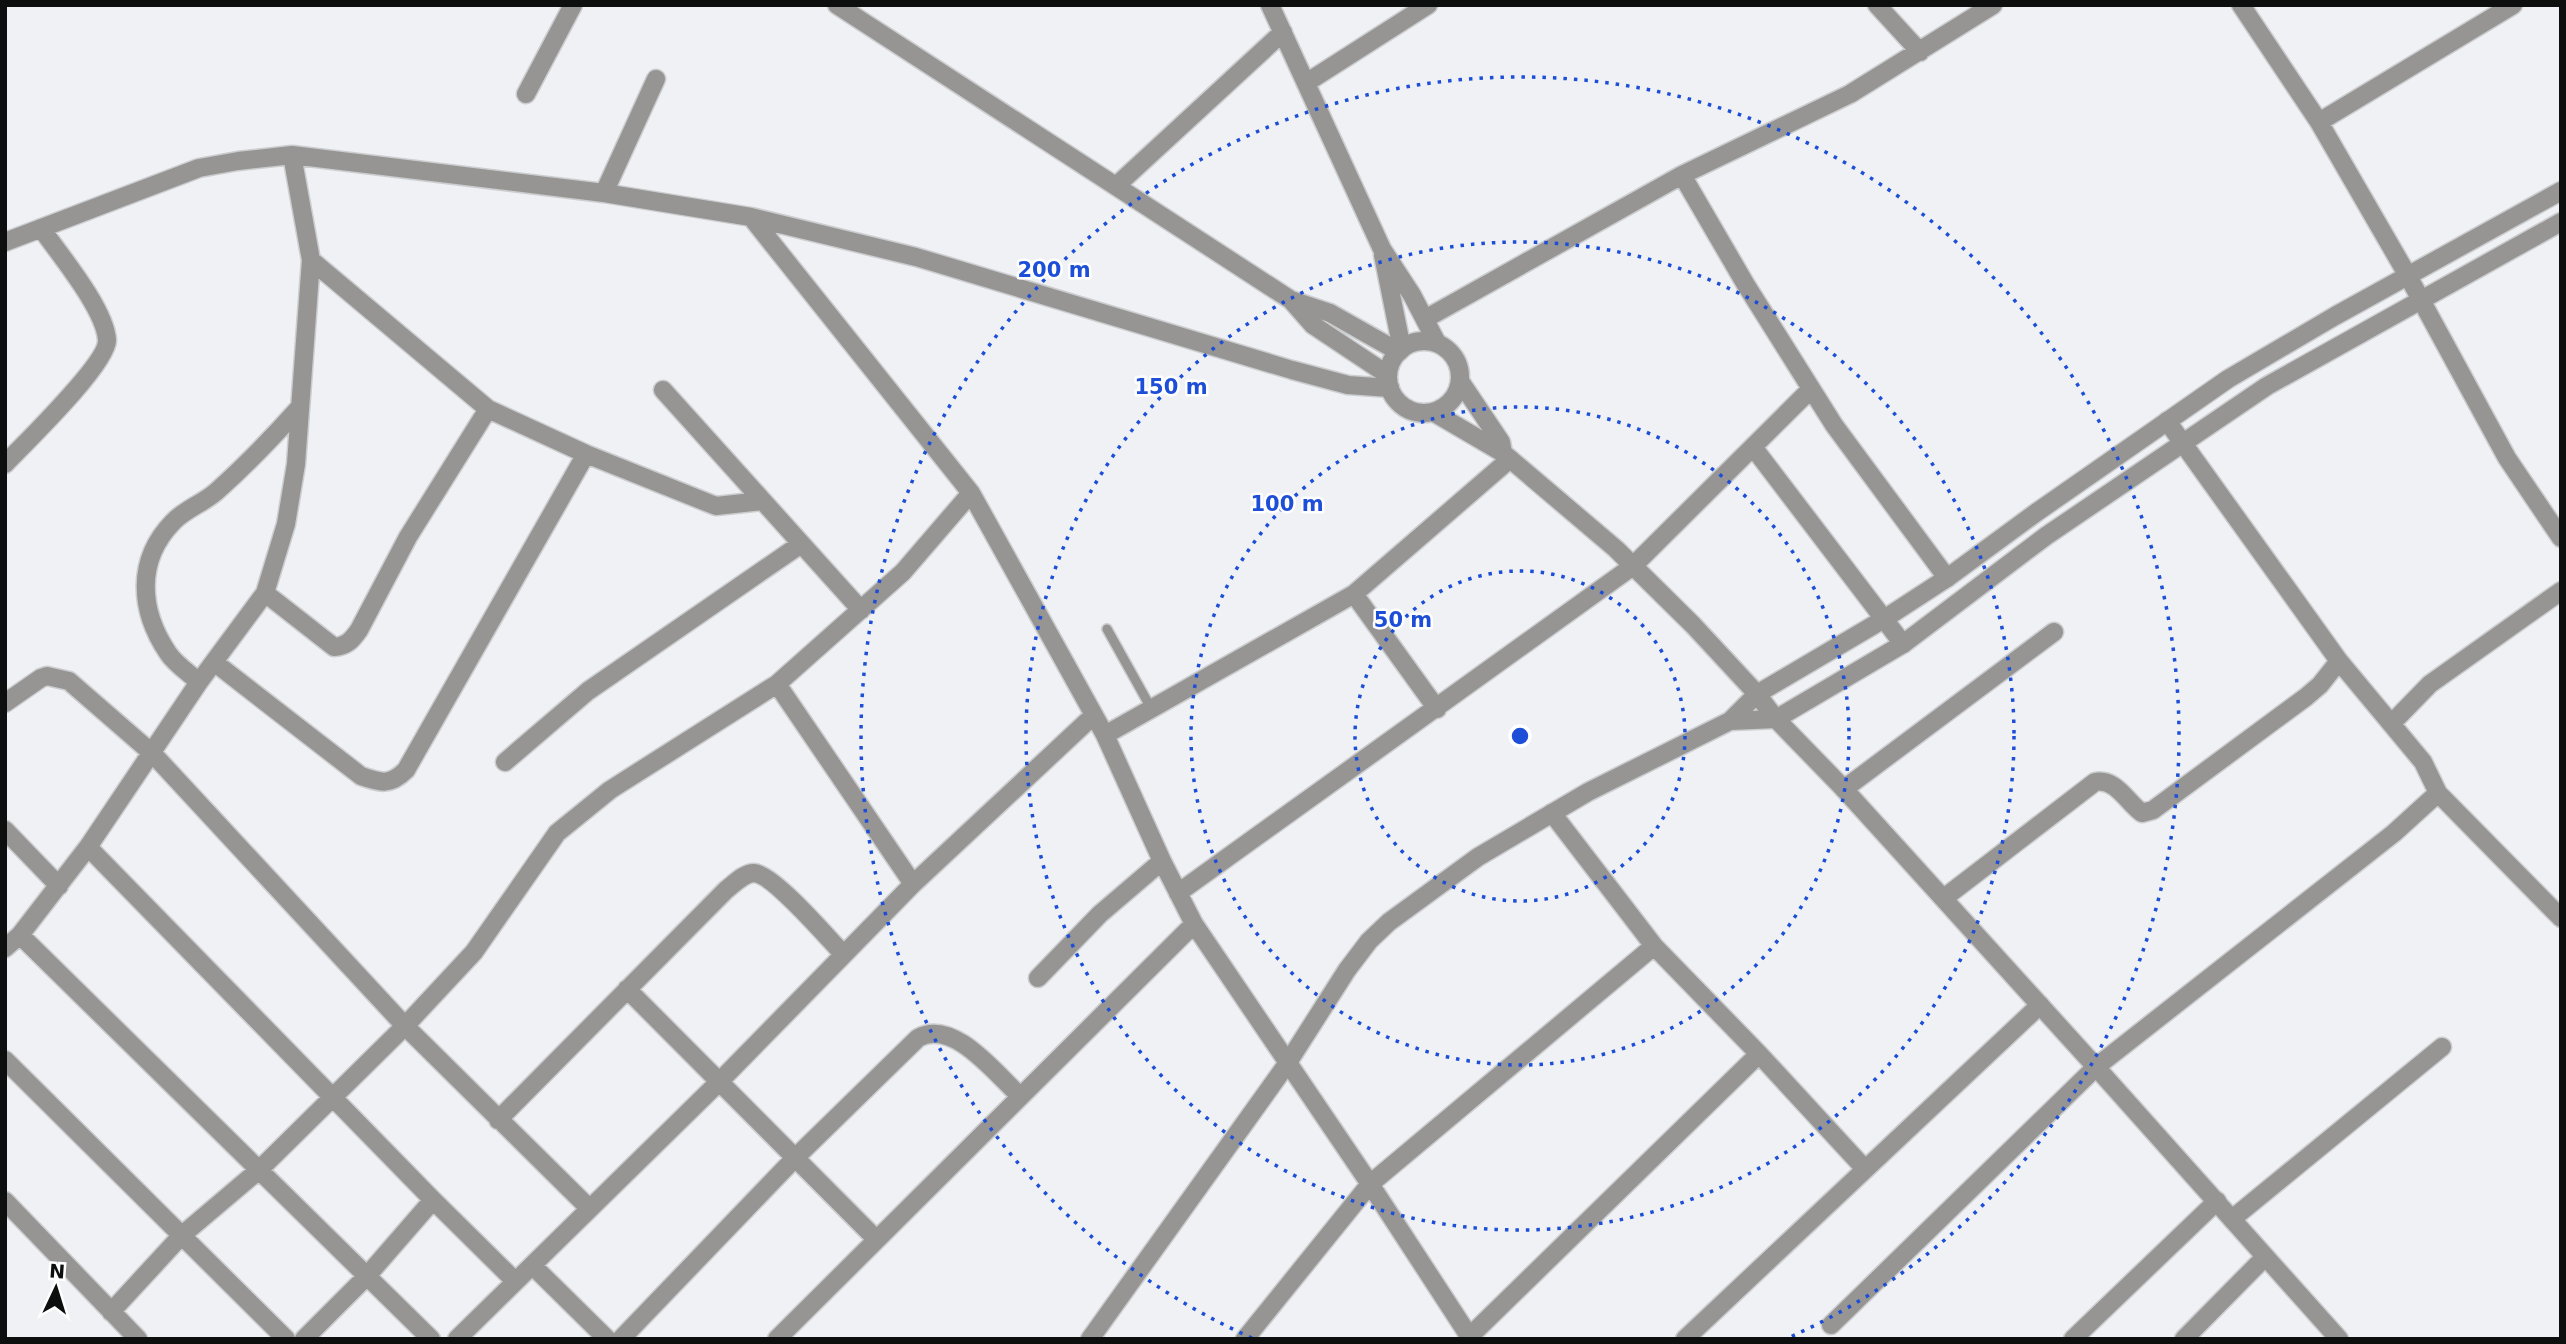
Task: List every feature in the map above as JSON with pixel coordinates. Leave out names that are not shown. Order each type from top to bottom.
[{"type":"street","points":[[526,94],[573,5]]},
{"type":"street","points":[[837,5],[1291,300],[1330,313],[1401,351]]},
{"type":"street","points":[[1270,5],[1382,249],[1412,295],[1437,343]]},
{"type":"street","points":[[1306,83],[1428,5]]},
{"type":"street","points":[[1877,5],[1920,52]]},
{"type":"street","points":[[1425,319],[1682,176],[1850,94],[1993,5]]},
{"type":"street","points":[[2241,5],[2319,122],[2421,299],[2507,458],[2561,538]]},
{"type":"street","points":[[2319,122],[2505,7]]},
{"type":"street","points":[[1116,186],[1283,32]]},
{"type":"street","points":[[604,194],[656,79]]},
{"type":"street","points":[[5,948],[20,934],[88,847],[199,682],[265,593],[286,524],[296,464],[312,260],[292,155]]},
{"type":"street","points":[[5,242],[200,168],[238,160],[292,155],[604,194],[751,217],[916,257],[1098,314],[1348,385],[1389,382]]},
{"type":"street","points":[[1682,176],[1746,285],[1834,425],[1947,578]]},
{"type":"street","points":[[1096,1337],[1173,1221],[1287,1064],[1347,970],[1379,932],[1478,857],[1588,792],[1730,721],[1757,694],[1884,619],[1947,578],[2228,379],[2561,191]]},
{"type":"street","points":[[751,217],[971,493],[1105,734],[1162,861],[1194,924],[1370,1184],[1469,1338],[1759,1054]]},
{"type":"street","points":[[1730,721],[1776,719],[1903,645],[2046,536],[2267,386],[2561,222]]},
{"type":"street","points":[[5,464],[92,371],[108,343],[104,324],[94,304],[41,228]]},
{"type":"street","points":[[1382,249],[1401,351]]},
{"type":"street","points":[[312,260],[488,409],[586,454],[716,506],[762,501]]},
{"type":"street","points":[[1291,300],[1313,325],[1389,382]]},
{"type":"street","points":[[1421,341],[1437,343],[1455,358],[1460,381],[1453,398],[1445,406],[1433,412],[1421,413],[1404,407],[1395,398],[1389,382],[1391,363],[1401,351],[1421,341]]},
{"type":"street","points":[[1460,381],[1501,442],[1507,456]]},
{"type":"street","points":[[1178,893],[1633,566],[1811,389]]},
{"type":"street","points":[[663,390],[861,610]]},
{"type":"street","points":[[199,682],[169,655],[150,618],[144,580],[153,548],[174,520],[211,496],[249,463],[299,408]]},
{"type":"street","points":[[265,593],[334,647],[343,646],[350,641],[359,630],[408,537],[488,409]]},
{"type":"street","points":[[1433,412],[1507,456],[1633,566],[1693,625],[1757,694],[1776,719],[1944,898],[2339,1339]]},
{"type":"street","points":[[2167,422],[2339,661],[2423,762],[2438,793],[2561,918]]},
{"type":"street","points":[[1753,447],[1903,645]]},
{"type":"street","points":[[214,662],[362,776],[379,782],[395,780],[405,770],[586,454]]},
{"type":"street","points":[[1105,734],[1354,594],[1507,456]]},
{"type":"street","points":[[111,1312],[181,1236],[260,1169],[405,1026],[474,952],[557,833],[610,790],[777,684],[903,572],[971,493]]},
{"type":"street","points":[[505,762],[588,691],[801,544]]},
{"type":"street","points":[[2392,723],[2430,684],[2561,591]]},
{"type":"street","points":[[1354,594],[1437,709]]},
{"type":"street","points":[[1844,789],[2054,632]]},
{"type":"street","points":[[1944,898],[2095,782],[2103,780],[2111,784],[2142,813],[2153,810],[2306,697],[2320,685],[2339,661]]},
{"type":"street","points":[[5,703],[41,678],[47,676],[69,681],[153,754],[405,1026],[589,1208]]},
{"type":"street","points":[[777,684],[913,884]]},
{"type":"street","points":[[457,1339],[719,1082],[913,884],[1094,715]]},
{"type":"street","points":[[1831,1325],[2096,1067],[2394,833],[2438,793]]},
{"type":"street","points":[[1552,813],[1654,946],[1865,1169]]},
{"type":"street","points":[[5,830],[59,886]]},
{"type":"street","points":[[88,847],[515,1281]]},
{"type":"street","points":[[1038,978],[1100,914],[1162,861]]},
{"type":"street","points":[[498,1120],[726,890],[752,873],[760,874],[776,885],[843,954]]},
{"type":"street","points":[[777,1339],[1194,924]]},
{"type":"street","points":[[20,934],[431,1339]]},
{"type":"street","points":[[1244,1339],[1370,1184],[1654,946]]},
{"type":"street","points":[[627,989],[876,1239]]},
{"type":"street","points":[[1692,1337],[1865,1169],[2040,1005]]},
{"type":"street","points":[[621,1339],[794,1159],[918,1038],[932,1032],[959,1040],[1020,1095]]},
{"type":"street","points":[[2232,1219],[2442,1047]]},
{"type":"street","points":[[5,1060],[286,1339]]},
{"type":"street","points":[[304,1339],[367,1276],[433,1200]]},
{"type":"street","points":[[5,1201],[138,1339]]},
{"type":"street","points":[[2073,1339],[2217,1201]]},
{"type":"street","points":[[2184,1339],[2265,1258]]},
{"type":"street","points":[[533,1266],[607,1339]]},
{"type":"lane","points":[[1107,629],[1151,708]]}]
